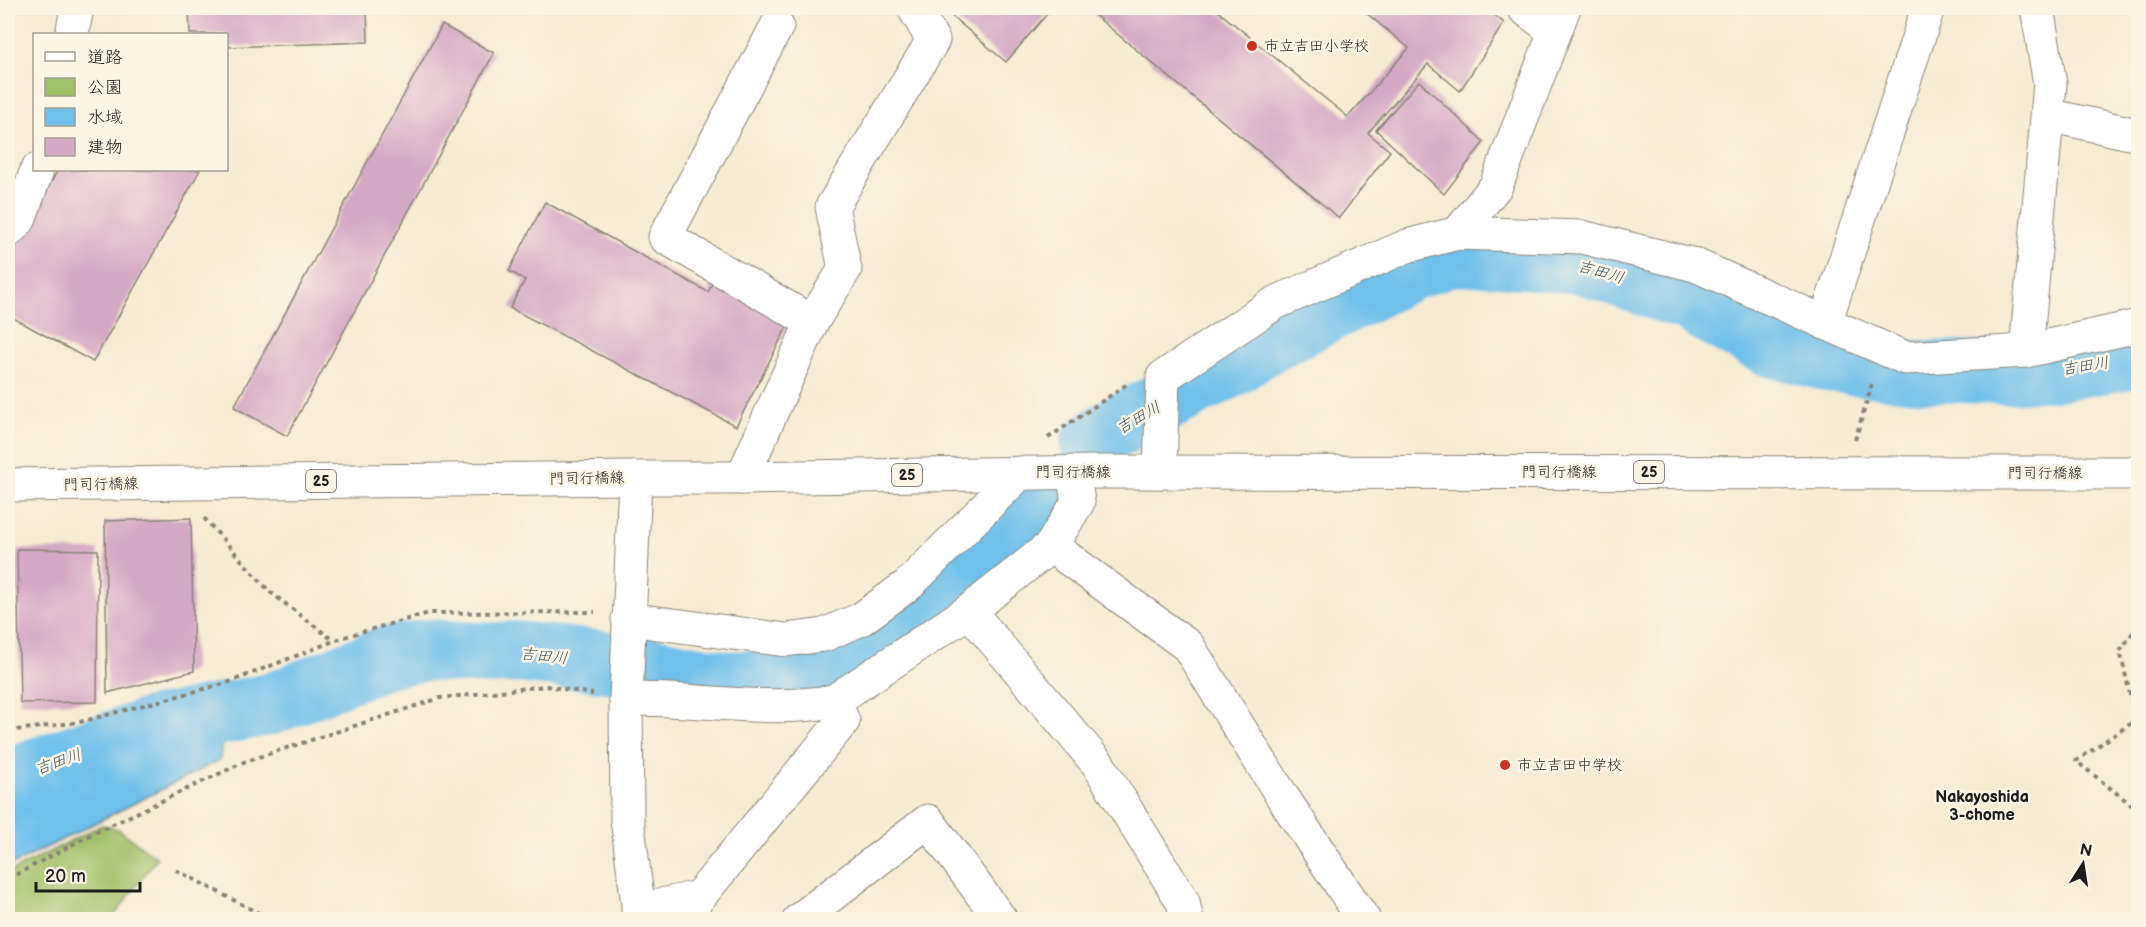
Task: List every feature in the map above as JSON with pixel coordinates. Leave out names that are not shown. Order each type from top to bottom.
[{"type":"street","points":[[72,33],[77,8]]},
{"type":"street","points":[[742,478],[812,322],[845,269],[832,207],[933,40],[914,8]]},
{"type":"street","points":[[1458,233],[1496,186],[1559,19],[1524,8]]},
{"type":"street","points":[[1825,323],[1928,8]]},
{"type":"street","points":[[2026,351],[2050,84],[2037,8]]},
{"type":"street","points":[[777,26],[665,237],[812,322]]},
{"type":"street","points":[[2048,115],[2139,135]]},
{"type":"street","points":[[8,231],[20,220],[37,171]]},
{"type":"street","points":[[1160,471],[1166,375],[1275,303],[1407,246],[1458,233],[1582,237],[1695,265],[1905,358],[2026,351],[2139,326]]},
{"type":"street","name":"門司行橋線","points":[[8,485],[742,478],[1160,471],[2139,473]]},
{"type":"street","points":[[626,690],[647,698],[764,706],[808,706],[834,700],[969,611],[1051,546],[1078,502],[1073,472]]},
{"type":"street","points":[[628,626],[786,640],[824,635],[861,619],[908,585],[1020,473]]},
{"type":"street","points":[[635,478],[626,690],[627,819],[639,915],[699,897],[843,721],[834,700]]},
{"type":"street","points":[[1051,546],[1188,646],[1282,796],[1364,920]]},
{"type":"street","points":[[969,611],[1098,764],[1183,902],[1187,920]]},
{"type":"street","points":[[799,920],[928,821],[1001,920]]},
{"type":"path","points":[[1047,438],[1143,374],[1166,375]]},
{"type":"path","points":[[1854,442],[1867,402]]},
{"type":"path","points":[[202,515],[270,592],[334,640]]},
{"type":"path","points":[[8,730],[80,722],[227,683],[334,640],[429,614],[596,612]]},
{"type":"path","points":[[2139,625],[2120,651],[2136,720],[2076,761],[2139,810]]},
{"type":"path","points":[[8,879],[92,834],[244,762],[440,698],[546,686],[626,690]]},
{"type":"path","points":[[176,870],[272,920]]},
{"type":"green space","points":[[102,825],[118,829],[157,858],[112,919],[8,919],[8,873]]},
{"type":"water","points":[[227,692],[220,760],[8,867],[8,746]]},
{"type":"building","points":[[189,8],[367,8],[368,42],[228,47],[228,33],[190,33]]},
{"type":"building","points":[[942,8],[1052,8],[1006,62]]},
{"type":"building","points":[[1086,8],[1214,8],[1348,117],[1409,48],[1360,8],[1485,8],[1504,23],[1460,91],[1428,64],[1368,133],[1390,151],[1339,218]]},
{"type":"building","points":[[442,25],[494,53],[287,436],[234,407]]},
{"type":"building","points":[[1419,81],[1484,142],[1444,194],[1376,130]]},
{"type":"building","points":[[57,171],[199,171],[93,362],[8,315],[8,261]]},
{"type":"building","points":[[545,202],[708,292],[712,284],[716,285],[788,325],[736,426],[510,308],[525,280],[509,271]]},
{"type":"building","points":[[191,518],[194,671],[107,693],[105,521]]},
{"type":"building","points":[[17,549],[98,550],[97,702],[20,703]]},
{"type":"waterway","name":"吉田川","points":[[1091,444],[1110,430],[1230,367],[1267,343],[1409,270],[1449,256],[1487,255],[1583,263],[1686,300],[1769,346],[1834,362],[1915,371],[2003,373],[2058,370],[2138,357]]},
{"type":"waterway","name":"吉田川","points":[[8,779],[151,728],[271,704],[386,657],[428,650],[489,654],[517,652],[641,666],[726,682],[795,679],[819,671],[857,651],[941,592],[1037,499]]},
{"type":"place","name":"市立吉田小学校","points":[[1252,46]]},
{"type":"place","name":"市立吉田中学校","points":[[1505,765]]},
{"type":"district","name":"Nakayoshida 3-chome","points":[[1982,805]]}]
